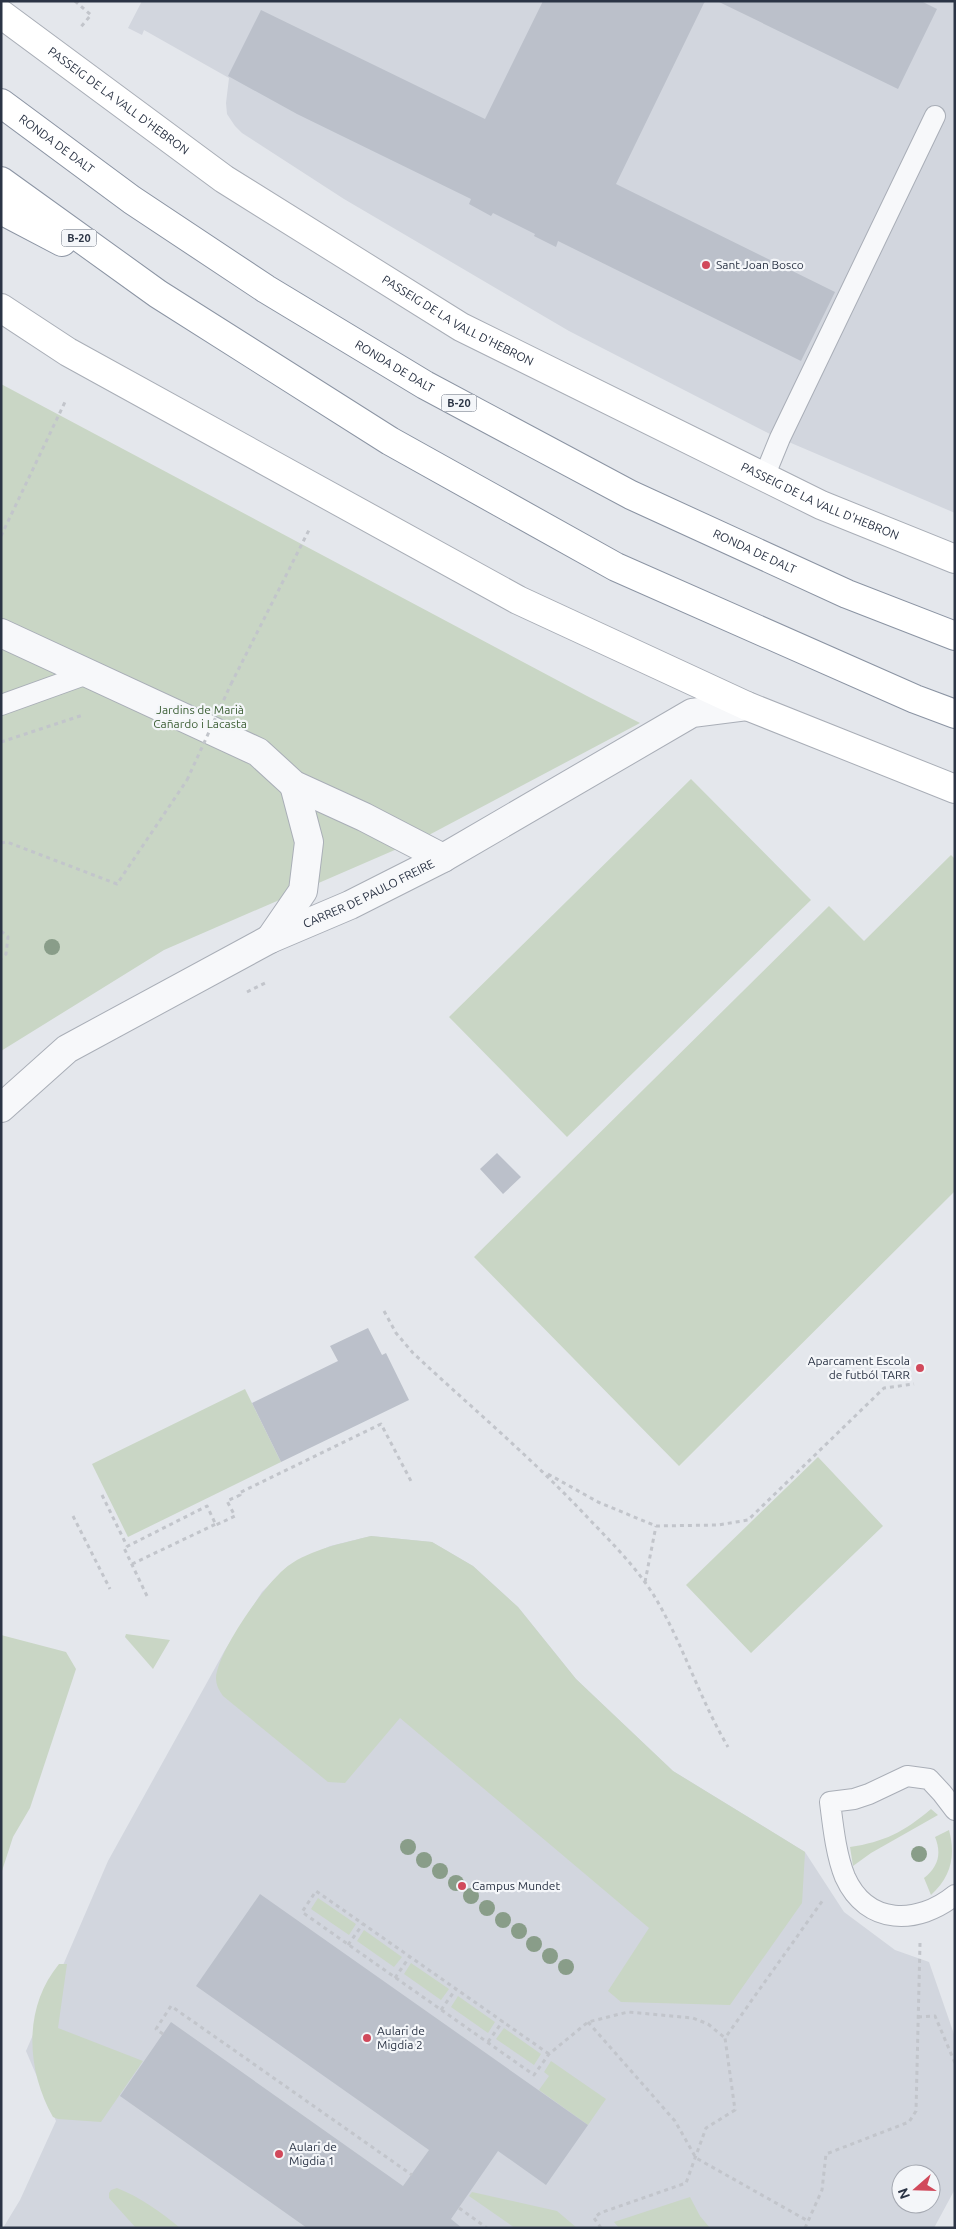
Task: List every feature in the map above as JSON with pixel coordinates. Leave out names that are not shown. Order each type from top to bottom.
[{"type":"main road","name":"PASSEIG DE LA VALL D'HEBRON","points":[[1,14],[224,179],[461,327],[821,506],[955,560]]},
{"type":"main road","name":"RONDA DE DALT","points":[[1,103],[132,200],[266,289],[425,385],[631,495],[847,594],[955,636]]},
{"type":"main road","name":"B-20","points":[[1,181],[158,294],[390,441],[616,567],[915,699],[955,714]]},
{"type":"main road","points":[[1,210],[158,294]]},
{"type":"main road","points":[[1,308],[68,352],[518,600],[747,706],[955,789]]},
{"type":"street","points":[[1,633],[258,752],[294,785],[364,817],[443,858]]},
{"type":"street","name":"CARRER DE PAULO FREIRE","points":[[1,1108],[67,1049],[270,939],[350,905],[443,858],[692,713],[747,706]]},
{"type":"street","points":[[270,939],[304,891],[309,842],[294,785]]},
{"type":"lane","points":[[764,477],[780,438],[935,116]]},
{"type":"lane","points":[[1,705],[90,673]]},
{"type":"lane","points":[[955,1810],[929,1779],[907,1776],[854,1799],[830,1802],[834,1831],[845,1876],[858,1897],[872,1908],[895,1916],[909,1917],[940,1907],[955,1895]]},
{"type":"path","points":[[75,1],[91,15],[79,29]]},
{"type":"path","points":[[1,536],[65,402]]},
{"type":"path","points":[[1,843],[7,842],[117,884],[187,780],[231,684],[309,530]]},
{"type":"path","points":[[1,742],[83,715]]},
{"type":"path","points":[[1,931],[8,937],[6,954],[1,959]]},
{"type":"path","points":[[384,1311],[396,1333],[412,1353],[545,1472],[628,1559],[645,1582],[673,1629],[705,1704],[728,1747]]},
{"type":"path","points":[[545,1472],[598,1502],[656,1526],[718,1526],[748,1520],[884,1388],[914,1384]]},
{"type":"path","points":[[132,1564],[235,1516],[227,1502],[240,1495],[239,1493],[381,1424],[412,1483]]},
{"type":"path","points":[[102,1495],[127,1546]]},
{"type":"path","points":[[147,1596],[124,1548],[207,1506],[216,1524]]},
{"type":"path","points":[[73,1516],[110,1589]]},
{"type":"path","points":[[645,1582],[656,1526]]},
{"type":"path","points":[[549,2054],[316,1891],[302,1912],[534,2075],[549,2054],[588,2022],[628,2012],[693,2018],[708,2024],[725,2038]]},
{"type":"path","points":[[601,2228],[594,2218],[600,2213],[686,2183],[706,2128],[734,2110],[725,2038],[823,1900]]},
{"type":"path","points":[[348,1945],[363,1924]]},
{"type":"path","points":[[805,2228],[822,2190],[826,2154],[909,2122],[916,2112],[920,1941]]},
{"type":"path","points":[[395,1978],[410,1956]]},
{"type":"path","points":[[442,2010],[456,1989]]},
{"type":"path","points":[[163,2034],[156,2029],[171,2006],[412,2174]]},
{"type":"path","points":[[918,2017],[936,2016],[955,2063]]},
{"type":"path","points":[[488,2042],[503,2021]]},
{"type":"path","points":[[588,2022],[675,2121],[696,2158],[808,2221]]},
{"type":"path","points":[[459,2208],[487,2228]]},
{"type":"shaded area","name":"Sant Joan Bosco","points":[[142,1],[955,1],[955,513],[770,434],[569,331],[344,199],[242,133],[235,126],[227,114],[226,103],[229,78],[144,30],[142,35],[128,28]]},
{"type":"shaded area","name":"Campus Mundet","points":[[371,1536],[432,1542],[473,1566],[518,1607],[576,1679],[673,1771],[805,1852],[844,1912],[895,1950],[929,1962],[955,2037],[955,2189],[934,2228],[3,2228],[20,2200],[56,2121],[26,2051],[108,1861],[225,1650],[262,1592],[288,1566],[330,1546]]},
{"type":"green space","name":"Jardins de Marià Cañardo i Lacasta","points":[[1,384],[640,723],[427,836],[164,950],[1,1051]]},
{"type":"green space","points":[[691,779],[811,900],[567,1137],[449,1017]]},
{"type":"green space","points":[[951,855],[955,859],[955,1191],[679,1466],[474,1257],[829,906],[864,941]]},
{"type":"green space","points":[[245,1389],[281,1462],[128,1537],[92,1464]]},
{"type":"green space","points":[[818,1457],[883,1526],[751,1653],[686,1585]]},
{"type":"green space","points":[[371,1536],[432,1542],[473,1566],[518,1607],[576,1679],[673,1771],[805,1852],[802,1903],[730,2005],[621,2002],[608,1991],[649,1928],[400,1718],[345,1783],[328,1782],[223,1696],[216,1678],[225,1652],[244,1618],[279,1574],[288,1566],[307,1555],[328,1547]]},
{"type":"green space","points":[[126,1634],[170,1640],[153,1669],[125,1637]]},
{"type":"green space","points":[[1,1635],[66,1652],[76,1669],[30,1808],[13,1837],[1,1874]]},
{"type":"green space","points":[[931,1809],[938,1815],[871,1853],[853,1866],[850,1847],[893,1835],[912,1824]]},
{"type":"green space","points":[[949,1830],[952,1849],[950,1865],[943,1881],[931,1895],[924,1878],[933,1869],[937,1860],[938,1849],[935,1837]]},
{"type":"green space","points":[[318,1898],[356,1924],[349,1935],[311,1909]]},
{"type":"green space","points":[[364,1930],[402,1957],[394,1967],[357,1941]]},
{"type":"green space","points":[[411,1963],[449,1989],[441,2000],[404,1974]]},
{"type":"green space","points":[[59,1964],[67,1964],[58,2028],[143,2061],[101,2122],[53,2117],[37,2079],[32,2039],[34,2019],[47,1981]]},
{"type":"green space","points":[[458,1996],[495,2022],[488,2033],[451,2007]]},
{"type":"green space","points":[[504,2028],[541,2054],[534,2065],[496,2039]]},
{"type":"green space","points":[[551,2061],[606,2099],[588,2125],[539,2090],[549,2076],[544,2072]]},
{"type":"green space","points":[[117,2188],[150,2205],[180,2228],[136,2228],[109,2198],[111,2190]]},
{"type":"green space","points":[[472,2192],[557,2211],[577,2228],[515,2228],[469,2196]]},
{"type":"green space","points":[[690,2197],[700,2216],[710,2228],[619,2228],[614,2222]]},
{"type":"building","points":[[543,1],[706,1],[616,184],[835,292],[801,361],[558,241],[556,247],[493,213],[491,216],[469,204],[471,199],[297,114],[228,76],[261,10],[485,119]]},
{"type":"building","points":[[717,1],[921,1],[937,9],[898,89]]},
{"type":"building","points":[[497,1153],[521,1177],[503,1194],[480,1169]]},
{"type":"building","points":[[368,1328],[382,1355],[386,1353],[409,1400],[281,1462],[252,1403],[338,1361],[330,1346]]},
{"type":"building","points":[[260,1894],[588,2125],[546,2185],[498,2151],[451,2219],[462,2228],[307,2228],[120,2096],[171,2022],[403,2186],[429,2150],[196,1986]]},
{"type":"place","name":"Sant Joan Bosco","points":[[706,265]]},
{"type":"place","name":"Aparcament Escola de futból TARR","points":[[920,1368]]},
{"type":"place","name":"Campus Mundet","points":[[462,1886]]},
{"type":"place","name":"Aulari de Migdia 2","points":[[367,2038]]},
{"type":"place","name":"Aulari de Migdia 1","points":[[279,2154]]}]
